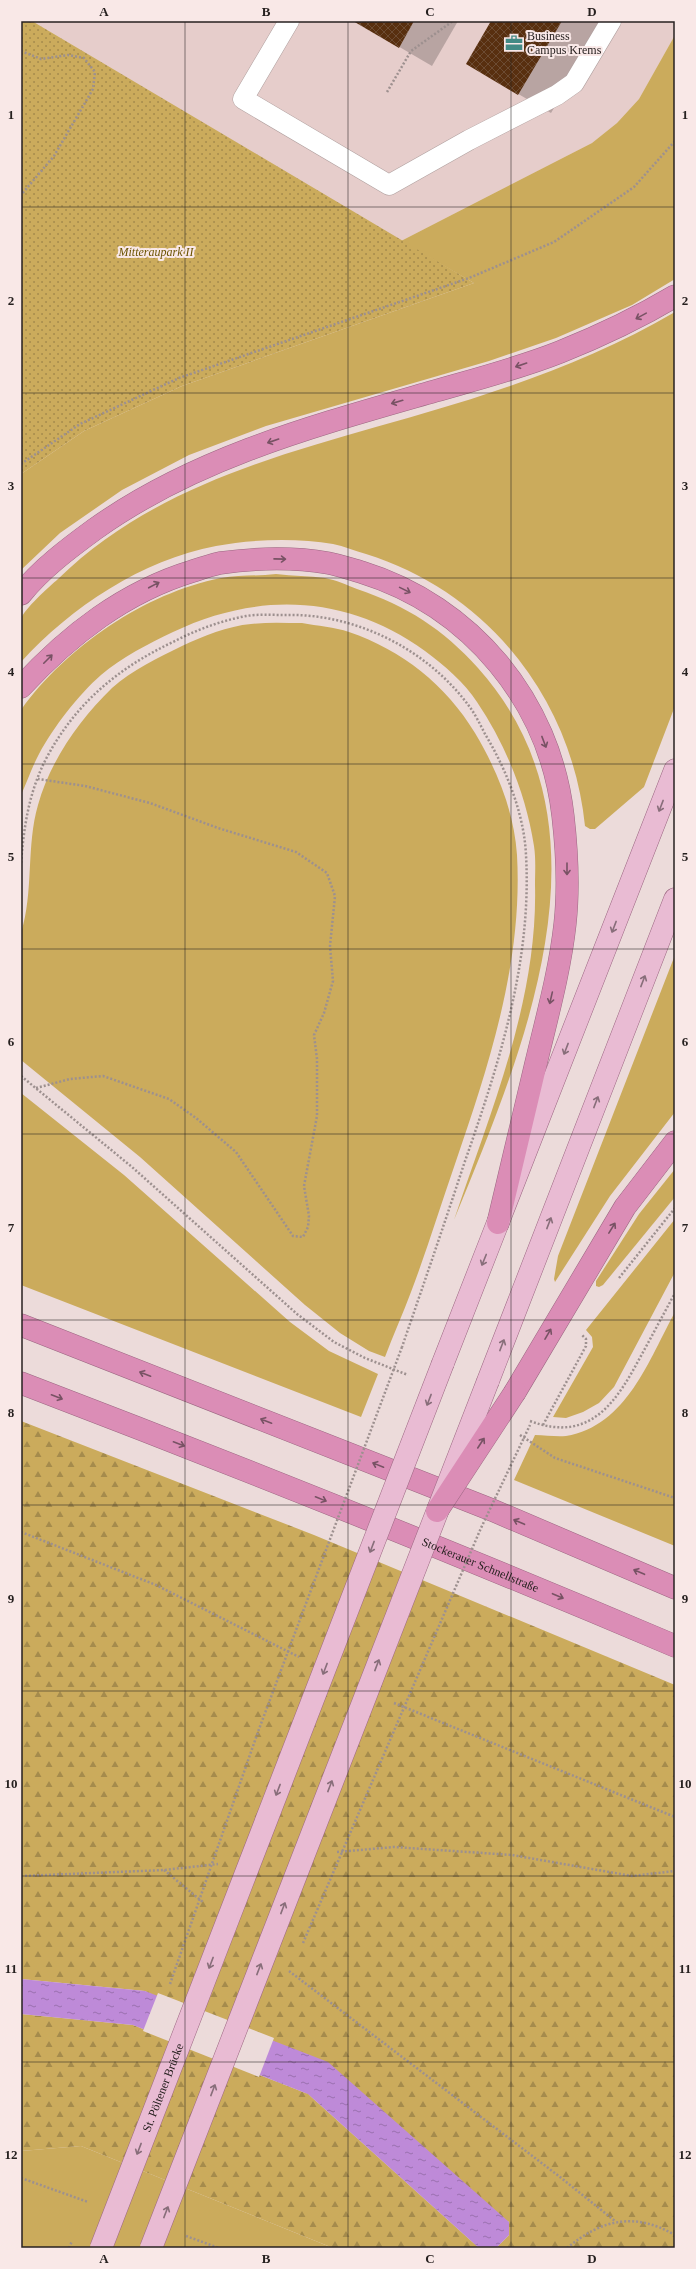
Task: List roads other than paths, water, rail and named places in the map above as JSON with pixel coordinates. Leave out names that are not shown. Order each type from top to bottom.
[{"type":"highway","points":[[21,594],[71,546],[129,505],[195,471],[271,441],[492,375],[560,352],[638,318],[675,296]]},
{"type":"highway","points":[[21,687],[49,657],[87,625],[123,602],[165,580],[218,563],[279,558],[330,563],[384,580],[429,602],[473,635],[506,672],[528,706],[547,748],[557,781],[563,814],[567,868],[565,924],[554,987],[498,1223]]},
{"type":"highway","points":[[437,1511],[515,1392],[625,1207],[675,1142]]},
{"type":"highway","points":[[21,1325],[492,1510],[675,1588]]},
{"type":"highway","name":"Stockerauer Schnellstraße","points":[[21,1383],[284,1484],[487,1566],[675,1646]]},
{"type":"main road","name":"St. Pöltener Brücke","points":[[101,2248],[443,1364],[675,770]]},
{"type":"main road","points":[[152,2248],[675,899]]},
{"type":"lane","points":[[289,21],[243,100],[389,185],[469,140],[557,95],[574,83],[611,21]]},
{"type":"water","points":[[21,1979],[145,1991],[328,2062],[509,2222],[509,2235],[496,2248],[479,2248],[308,2094],[133,2025],[21,2014]]},
{"type":"place","name":"Business Campus Krems","points":[[514,43]]},
{"type":"park label","name":"Mitteraupark II","points":[[156,252]]}]
